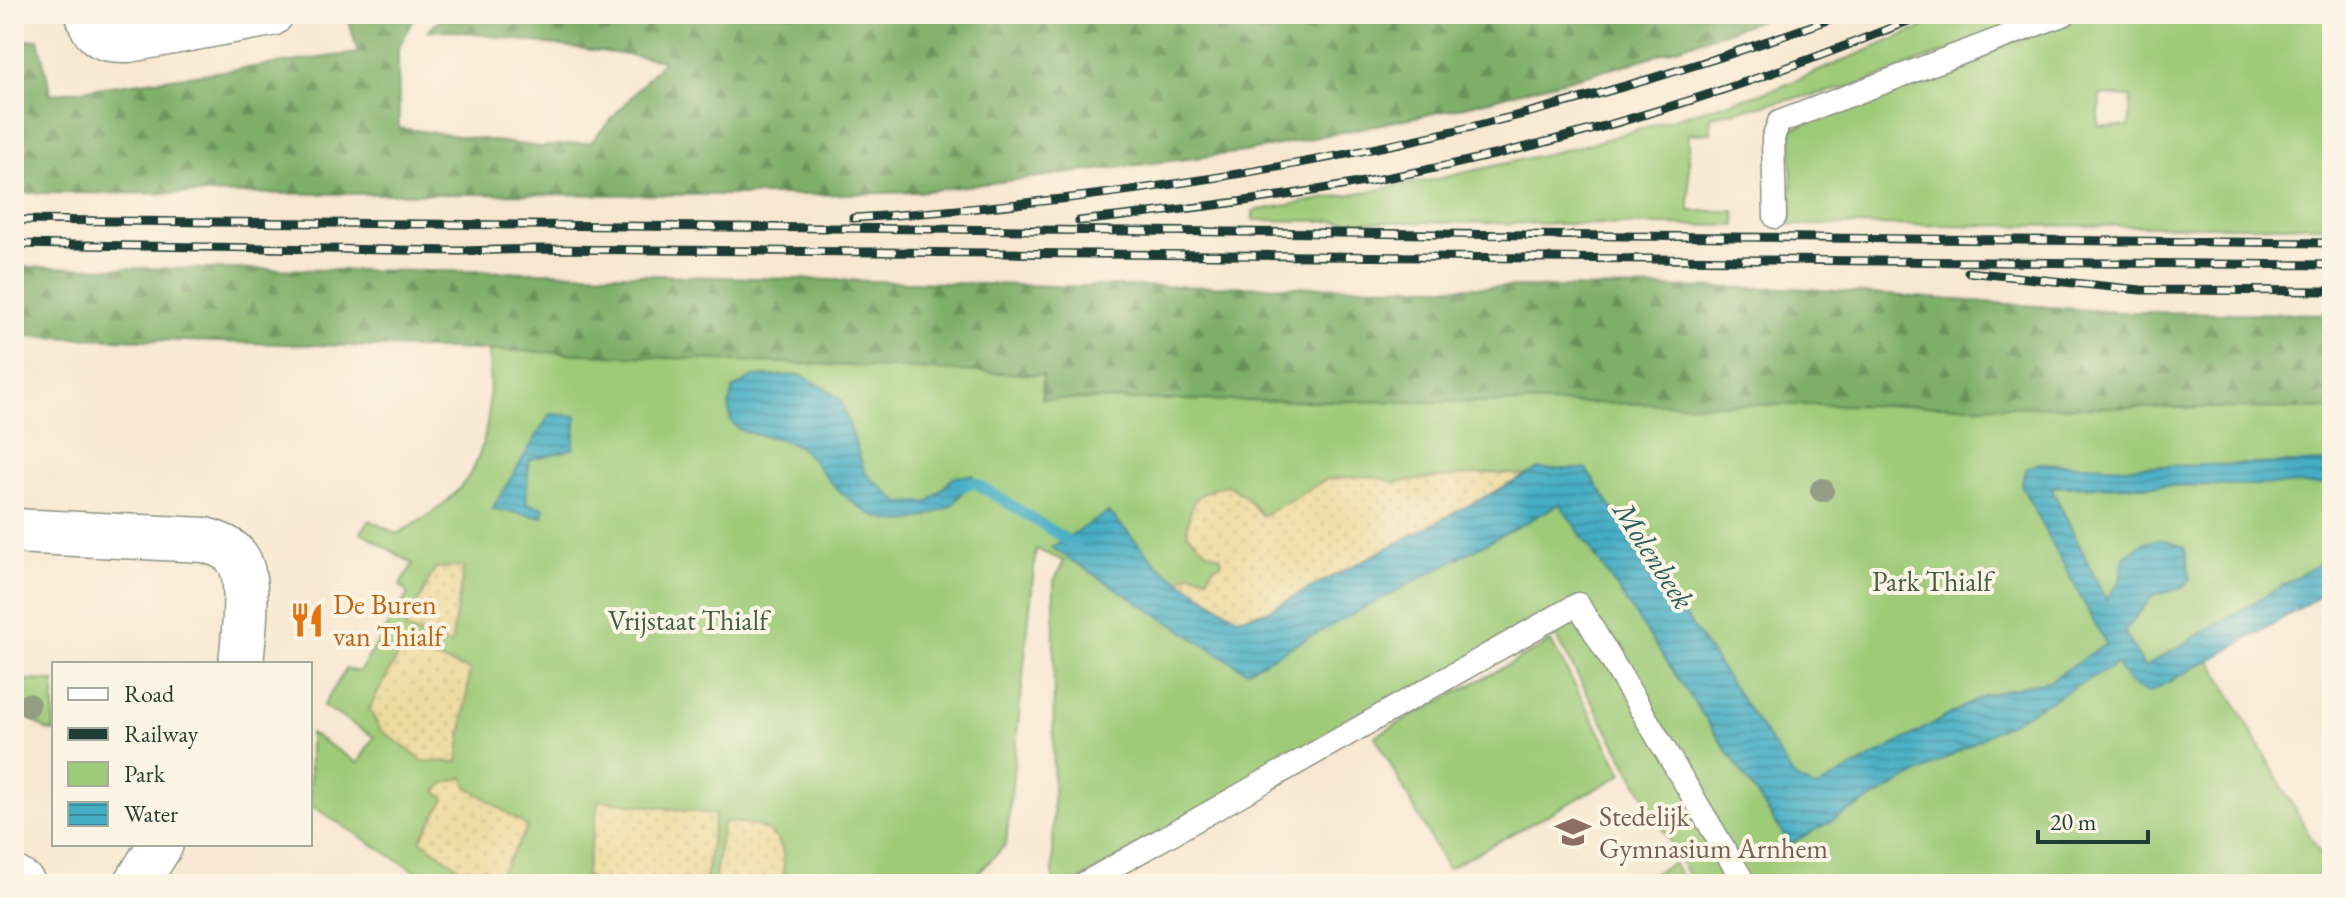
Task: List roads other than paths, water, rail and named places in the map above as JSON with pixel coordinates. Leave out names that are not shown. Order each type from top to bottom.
[{"type":"street","points":[[88,14],[91,27],[106,40],[129,40],[271,14]]},
{"type":"street","points":[[14,531],[205,540],[224,546],[238,559],[245,578],[241,662]]},
{"type":"street","points":[[136,884],[160,846]]},
{"type":"street","points":[[14,878],[23,884]]},
{"type":"lane","points":[[1775,217],[1773,138],[1779,122],[2065,14]]},
{"type":"lane","points":[[1083,884],[1578,604],[1745,884]]},
{"type":"water","points":[[801,375],[841,400],[865,473],[900,503],[929,502],[954,477],[973,475],[958,498],[947,508],[916,520],[890,521],[878,517],[844,495],[796,445],[746,432],[731,419],[729,407],[733,389],[753,377]]},
{"type":"water","points":[[550,414],[577,416],[573,449],[529,460],[526,503],[544,508],[543,517],[492,509]]},
{"type":"water","points":[[2332,462],[2332,484],[2051,487],[2106,600],[2120,581],[2124,556],[2132,550],[2153,540],[2176,543],[2185,548],[2190,579],[2183,588],[2154,595],[2124,631],[2144,667],[2332,556],[2332,589],[2229,650],[2148,693],[2129,682],[2117,664],[1790,844],[1560,504],[1246,671],[1051,547],[1109,512],[1161,568],[1237,618],[1267,611],[1538,469],[1586,469],[1795,778],[1816,788],[1985,695],[2051,680],[2106,644],[2021,485],[2027,468],[2039,463],[2124,467]]},
{"type":"waterway","name":"Molenbeek","points":[[956,488],[974,482],[1075,545]]},
{"type":"railway","points":[[853,218],[980,208],[1106,193],[1232,175],[1356,152],[1480,125],[1603,93],[1724,56],[1844,14]]},
{"type":"railway","points":[[1079,221],[1305,192],[1519,149],[1725,89],[1925,14]]},
{"type":"railway","points":[[14,220],[2332,243]]},
{"type":"railway","points":[[14,244],[459,251],[542,249],[2332,265]]},
{"type":"railway","points":[[1968,272],[2141,290],[2332,291]]},
{"type":"place","name":"De Buren van Thialf","points":[[307,620]]},
{"type":"place","name":"Stedelijk Gymnasium Arnhem","points":[[1573,832]]},
{"type":"park label","name":"Park Thialf","points":[[1932,581]]},
{"type":"park label","name":"Vrijstaat Thialf","points":[[688,620]]}]
